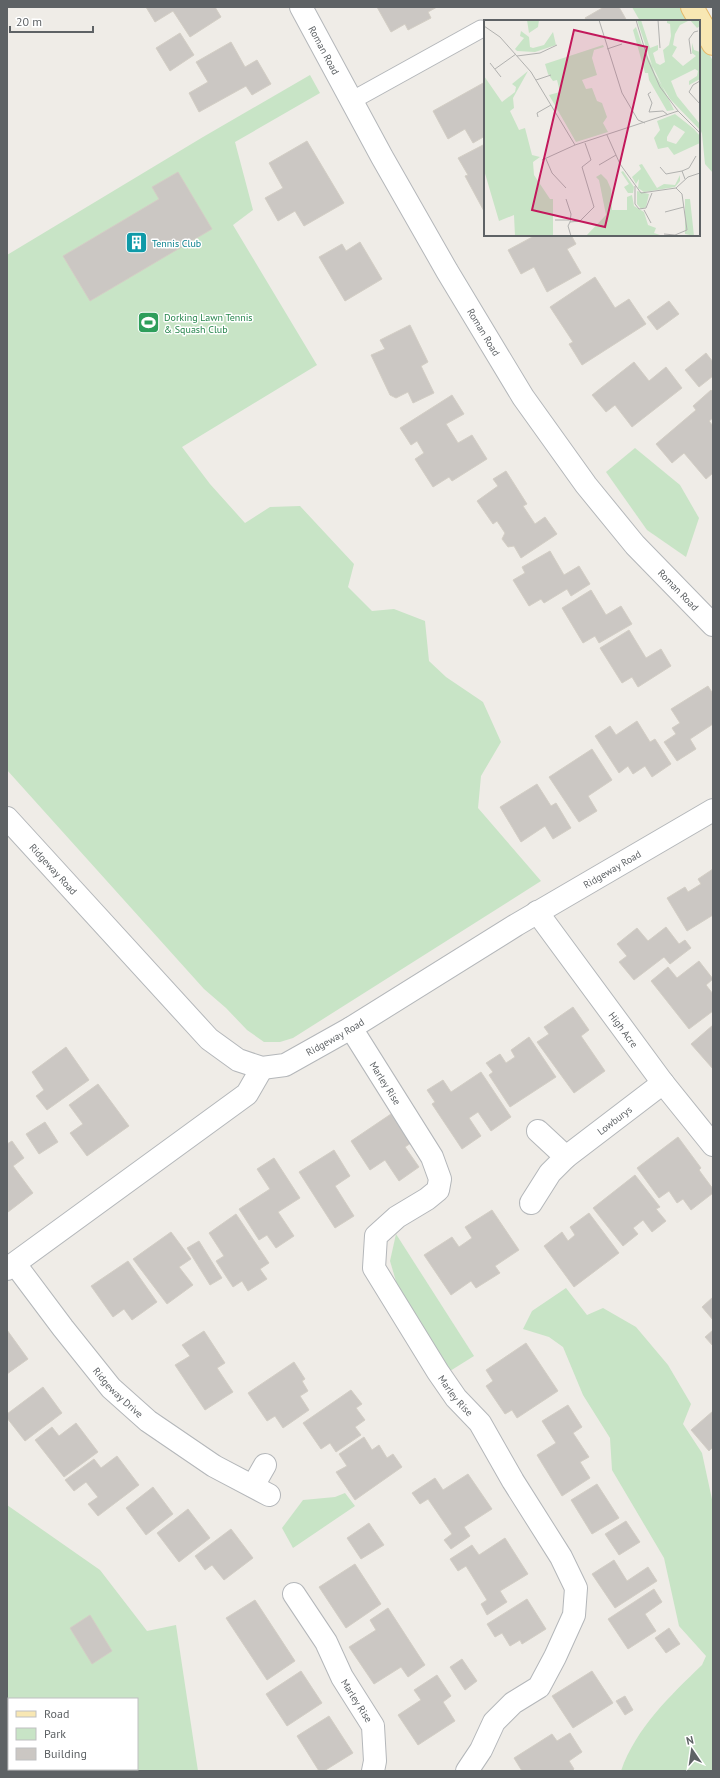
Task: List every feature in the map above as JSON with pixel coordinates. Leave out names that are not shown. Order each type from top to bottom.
[{"type":"main road","points":[[692,7],[699,20]]},
{"type":"main road","points":[[700,21],[713,44]]},
{"type":"street","name":"Roman Road","points":[[301,7],[351,101],[447,271],[523,397],[586,485],[635,545],[713,625]]},
{"type":"street","name":"Ridgeway Road","points":[[7,818],[209,1039],[238,1060],[262,1068],[285,1065],[351,1028],[537,912],[713,810]]},
{"type":"street","name":"High Acre","points":[[537,912],[663,1083],[713,1145]]},
{"type":"street","name":"Marley Rise","points":[[351,1028],[432,1157],[440,1179],[438,1190],[427,1199],[396,1217],[376,1236],[374,1268],[438,1372],[456,1398],[480,1423],[513,1481],[561,1557],[576,1588],[574,1615],[539,1687],[513,1702],[494,1722],[481,1750],[467,1771]]},
{"type":"street","name":"Ridgeway Drive","points":[[262,1068],[247,1094],[11,1266],[111,1388],[148,1421],[214,1466],[261,1490],[265,1464]]},
{"type":"street","name":"Lowburys","points":[[532,1203],[550,1173],[566,1157],[663,1083]]},
{"type":"street","points":[[538,1131],[566,1157]]},
{"type":"street","name":"Marley Rise","points":[[294,1594],[326,1642],[342,1677],[373,1726],[375,1761],[373,1771]]},
{"type":"lane","points":[[351,101],[481,29]]},
{"type":"green space","points":[[632,7],[682,7],[689,20],[639,20]]},
{"type":"green space","points":[[700,38],[713,61],[713,173],[705,164],[700,128]]},
{"type":"green space","points":[[310,75],[320,93],[235,142],[253,210],[233,225],[317,365],[182,447],[210,484],[245,523],[270,507],[300,506],[354,564],[348,587],[372,611],[394,609],[425,621],[429,661],[446,677],[483,702],[501,742],[481,776],[478,808],[541,881],[293,1038],[280,1042],[264,1042],[247,1030],[226,1008],[204,989],[7,770],[7,255],[203,137]]},
{"type":"green space","points":[[635,448],[680,485],[699,518],[686,557],[647,530],[606,472]]},
{"type":"green space","points":[[396,1234],[474,1356],[450,1371],[398,1288],[390,1261]]},
{"type":"green space","points":[[566,1288],[587,1315],[603,1308],[636,1327],[668,1365],[691,1404],[683,1424],[702,1453],[713,1504],[713,1771],[621,1771],[627,1755],[645,1727],[666,1701],[702,1665],[706,1656],[679,1626],[664,1558],[612,1470],[610,1438],[583,1395],[563,1347],[549,1337],[523,1329],[532,1311]]},
{"type":"green space","points":[[345,1493],[355,1506],[293,1548],[282,1528],[303,1500],[335,1497]]},
{"type":"green space","points":[[7,1505],[100,1570],[147,1631],[176,1625],[198,1771],[7,1771]]},
{"type":"building","points":[[146,7],[215,7],[221,17],[190,37],[173,11],[155,22]]},
{"type":"building","points":[[377,7],[437,7],[428,12],[431,18],[408,30],[405,24],[391,32]]},
{"type":"building","points":[[604,7],[619,7],[626,20],[586,20],[585,18]]},
{"type":"building","points":[[180,33],[194,55],[170,71],[156,48]]},
{"type":"building","points":[[231,42],[245,67],[257,60],[271,84],[252,95],[246,86],[199,112],[189,93],[208,82],[196,62]]},
{"type":"building","points":[[484,83],[484,137],[473,143],[465,129],[448,139],[433,111]]},
{"type":"building","points":[[307,141],[344,203],[304,226],[295,211],[278,221],[265,198],[283,188],[269,163]]},
{"type":"building","points":[[483,145],[484,147],[484,211],[465,176],[468,175],[458,158]]},
{"type":"building","name":"Tennis Club","points":[[178,172],[212,229],[90,301],[63,256],[159,199],[152,187]]},
{"type":"building","points":[[534,236],[572,236],[576,244],[567,249],[581,273],[547,292],[534,267],[521,274],[508,250]]},
{"type":"building","points":[[360,242],[382,279],[345,301],[319,257],[342,244],[346,251]]},
{"type":"building","points":[[595,277],[615,308],[629,299],[646,324],[582,365],[569,344],[573,342],[550,307]]},
{"type":"building","points":[[669,301],[679,314],[657,330],[647,317]]},
{"type":"building","points":[[410,325],[428,362],[421,366],[434,393],[413,403],[408,392],[396,398],[390,395],[371,355],[385,349],[380,340]]},
{"type":"building","points":[[706,353],[713,362],[713,376],[699,387],[685,370]]},
{"type":"building","points":[[634,362],[649,381],[666,367],[682,388],[632,427],[615,405],[606,412],[592,395]]},
{"type":"building","points":[[711,390],[713,392],[713,418],[709,421],[713,426],[713,473],[706,479],[684,453],[672,463],[656,444],[696,410],[693,406]]},
{"type":"building","points":[[452,395],[464,414],[446,424],[458,443],[472,435],[487,459],[452,481],[449,477],[433,487],[415,459],[424,453],[417,441],[411,445],[400,428]]},
{"type":"building","points":[[506,471],[527,504],[523,506],[535,524],[545,517],[557,534],[521,558],[514,546],[508,547],[502,539],[505,533],[497,521],[493,524],[477,501],[498,486],[493,479]]},
{"type":"building","points":[[550,551],[564,575],[579,566],[590,584],[571,596],[567,589],[544,603],[541,599],[529,606],[513,580],[525,573],[522,567]]},
{"type":"building","points":[[591,590],[606,615],[621,606],[632,624],[599,643],[595,636],[583,643],[562,608]]},
{"type":"building","points":[[629,630],[646,658],[661,649],[671,666],[638,687],[632,677],[622,683],[600,648]]},
{"type":"building","points":[[708,686],[713,694],[713,724],[690,739],[696,749],[677,761],[664,742],[676,734],[672,728],[680,723],[671,709]]},
{"type":"building","points":[[637,721],[650,742],[655,739],[671,764],[652,777],[645,766],[633,774],[628,766],[619,773],[595,736],[610,726],[616,735]]},
{"type":"building","points":[[592,749],[612,780],[588,796],[597,811],[579,822],[549,777]]},
{"type":"building","points":[[537,784],[551,806],[556,803],[571,828],[553,839],[545,826],[521,842],[500,807]]},
{"type":"building","points":[[713,869],[713,915],[687,931],[667,898],[685,887],[688,892],[701,884],[698,879]]},
{"type":"building","points":[[666,927],[679,944],[685,940],[691,948],[670,964],[664,957],[634,980],[619,962],[627,956],[617,944],[637,928],[648,941]]},
{"type":"building","points":[[699,961],[713,979],[706,985],[713,994],[713,1011],[689,1029],[651,981],[668,967],[677,978]]},
{"type":"building","points":[[573,1007],[589,1030],[581,1036],[605,1071],[574,1093],[537,1042],[549,1034],[544,1027]]},
{"type":"building","points":[[713,1025],[713,1069],[691,1044]]},
{"type":"building","points":[[529,1037],[556,1077],[510,1107],[489,1075],[493,1072],[486,1063],[500,1054],[506,1063],[515,1057],[511,1050]]},
{"type":"building","points":[[66,1047],[89,1080],[47,1110],[36,1096],[44,1090],[32,1072]]},
{"type":"building","points":[[481,1072],[511,1117],[491,1131],[478,1112],[469,1118],[481,1136],[462,1149],[432,1104],[435,1102],[427,1090],[443,1080],[451,1092]]},
{"type":"building","points":[[98,1084],[129,1126],[87,1156],[70,1133],[83,1124],[69,1105]]},
{"type":"building","points":[[391,1114],[411,1143],[405,1147],[419,1167],[399,1181],[385,1160],[370,1170],[351,1141]]},
{"type":"building","points":[[45,1122],[58,1142],[39,1154],[26,1134]]},
{"type":"building","points":[[678,1137],[701,1168],[699,1170],[713,1189],[713,1193],[691,1210],[683,1199],[677,1203],[669,1191],[659,1198],[637,1168]]},
{"type":"building","points":[[12,1141],[24,1158],[13,1166],[33,1193],[8,1212],[7,1144]]},
{"type":"building","points":[[334,1150],[350,1176],[335,1186],[354,1216],[335,1228],[299,1172]]},
{"type":"building","points":[[274,1158],[300,1198],[278,1212],[294,1236],[276,1248],[267,1235],[259,1240],[239,1209],[270,1189],[257,1169]]},
{"type":"building","points":[[635,1175],[660,1207],[656,1209],[666,1221],[652,1232],[643,1220],[633,1228],[638,1234],[623,1246],[593,1208]]},
{"type":"building","points":[[492,1210],[519,1250],[495,1266],[500,1273],[476,1288],[471,1281],[451,1295],[424,1255],[452,1237],[459,1247],[472,1238],[465,1227]]},
{"type":"building","points":[[589,1213],[619,1253],[574,1287],[544,1246],[562,1232],[568,1241],[575,1235],[570,1227]]},
{"type":"building","points":[[236,1214],[269,1263],[260,1269],[267,1279],[248,1291],[242,1281],[233,1287],[216,1261],[224,1256],[209,1233]]},
{"type":"building","points":[[171,1232],[191,1259],[179,1267],[193,1285],[167,1304],[133,1259]]},
{"type":"building","points":[[199,1241],[222,1278],[210,1285],[187,1248]]},
{"type":"building","points":[[128,1261],[157,1302],[132,1320],[124,1309],[113,1317],[91,1286]]},
{"type":"building","points":[[713,1297],[713,1320],[702,1307]]},
{"type":"building","points":[[7,1330],[28,1359],[7,1374]]},
{"type":"building","points":[[713,1330],[713,1346],[705,1337]]},
{"type":"building","points":[[204,1331],[225,1363],[217,1368],[233,1392],[205,1410],[175,1365],[190,1356],[182,1345]]},
{"type":"building","points":[[526,1343],[558,1391],[517,1418],[512,1410],[505,1414],[486,1386],[493,1381],[486,1370]]},
{"type":"building","points":[[294,1362],[305,1379],[302,1381],[308,1391],[300,1396],[309,1410],[283,1428],[275,1416],[267,1421],[248,1393]]},
{"type":"building","points":[[43,1387],[62,1413],[25,1441],[7,1418],[7,1414]]},
{"type":"building","points":[[351,1390],[362,1404],[356,1408],[365,1420],[355,1427],[361,1435],[336,1452],[330,1443],[321,1449],[303,1423]]},
{"type":"building","points":[[568,1405],[582,1427],[573,1433],[589,1457],[580,1462],[590,1478],[562,1496],[537,1455],[556,1443],[542,1421]]},
{"type":"building","points":[[713,1411],[713,1447],[709,1451],[691,1430]]},
{"type":"building","points":[[76,1423],[98,1452],[64,1477],[35,1440],[52,1427],[59,1436]]},
{"type":"building","points":[[364,1437],[372,1450],[379,1445],[387,1458],[393,1454],[402,1467],[355,1500],[336,1472],[347,1466],[339,1454]]},
{"type":"building","points":[[117,1456],[139,1485],[98,1516],[88,1504],[98,1497],[86,1482],[74,1491],[65,1480],[94,1459],[101,1468]]},
{"type":"building","points":[[468,1474],[492,1509],[464,1527],[470,1536],[451,1549],[444,1540],[452,1534],[428,1499],[420,1504],[412,1493],[435,1478],[443,1490]]},
{"type":"building","points":[[597,1484],[619,1518],[592,1534],[571,1500]]},
{"type":"building","points":[[153,1487],[173,1514],[146,1535],[126,1508]]},
{"type":"building","points":[[188,1509],[210,1538],[179,1562],[157,1533]]},
{"type":"building","points":[[626,1521],[640,1542],[619,1555],[605,1534]]},
{"type":"building","points":[[369,1523],[384,1545],[361,1559],[347,1538]]},
{"type":"building","points":[[231,1529],[253,1558],[224,1580],[212,1565],[205,1570],[195,1556]]},
{"type":"building","points":[[505,1538],[528,1574],[500,1591],[507,1602],[487,1615],[481,1604],[487,1600],[466,1566],[458,1571],[450,1559],[472,1545],[479,1555]]},
{"type":"building","points":[[614,1560],[627,1581],[648,1567],[657,1581],[615,1608],[592,1574]]},
{"type":"building","points":[[355,1564],[381,1604],[346,1628],[319,1587]]},
{"type":"building","points":[[654,1589],[662,1602],[645,1614],[656,1631],[628,1649],[608,1619]]},
{"type":"building","points":[[527,1599],[546,1629],[522,1644],[520,1640],[510,1646],[502,1633],[495,1637],[487,1624]]},
{"type":"building","points":[[255,1600],[295,1661],[267,1680],[226,1618]]},
{"type":"building","points":[[388,1608],[425,1665],[408,1677],[401,1667],[374,1684],[349,1647],[376,1630],[370,1620]]},
{"type":"building","points":[[90,1615],[112,1651],[92,1664],[70,1628]]},
{"type":"building","points":[[669,1628],[680,1644],[666,1653],[655,1638]]},
{"type":"building","points":[[462,1659],[477,1681],[465,1690],[450,1667]]},
{"type":"building","points":[[301,1671],[322,1703],[287,1726],[266,1694]]},
{"type":"building","points":[[592,1671],[613,1703],[573,1728],[552,1696]]},
{"type":"building","points":[[437,1675],[451,1696],[443,1702],[455,1721],[418,1745],[398,1715],[421,1700],[414,1690]]},
{"type":"building","points":[[625,1696],[633,1710],[625,1715],[616,1701]]},
{"type":"building","points":[[329,1716],[353,1753],[324,1771],[319,1771],[297,1736]]},
{"type":"building","points":[[570,1733],[582,1752],[569,1761],[574,1769],[572,1771],[522,1771],[514,1758],[552,1734],[557,1741]]},
{"type":"place","name":"Tennis Club","points":[[137,243]]},
{"type":"place","name":"Dorking Lawn Tennis & Squash Club","points":[[149,323]]}]
